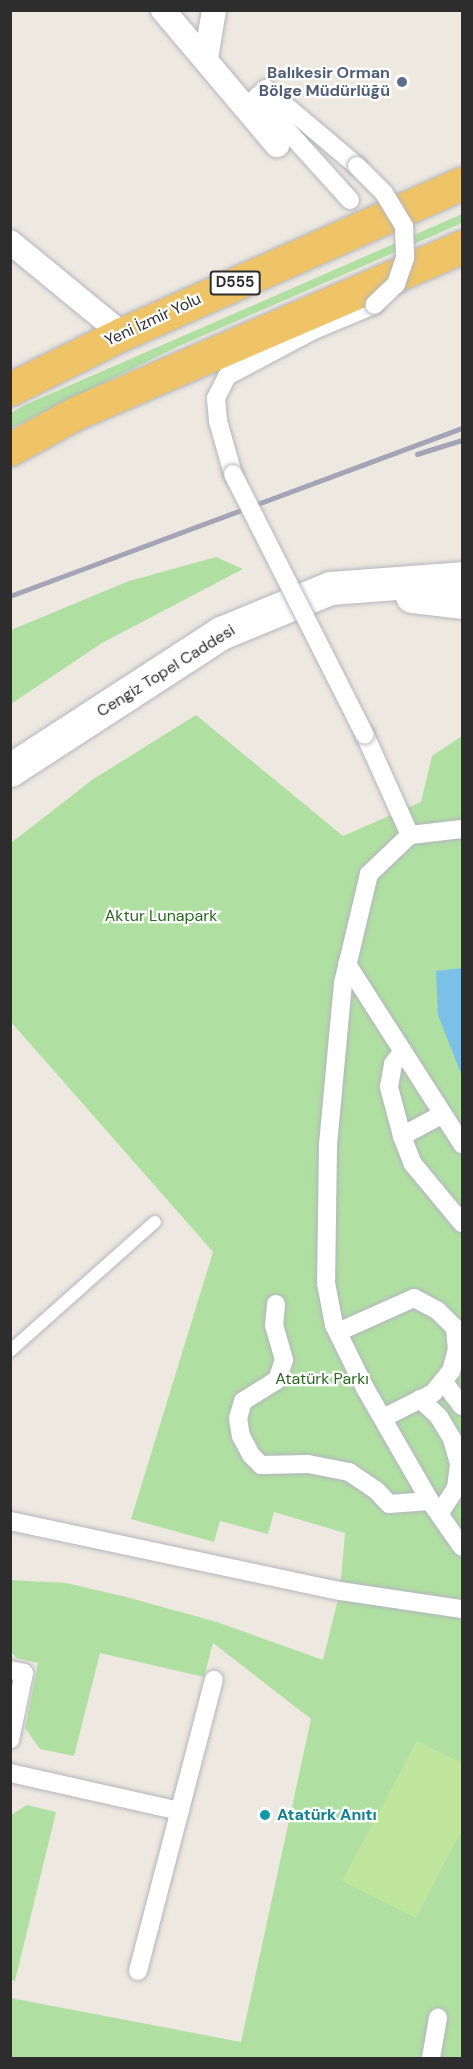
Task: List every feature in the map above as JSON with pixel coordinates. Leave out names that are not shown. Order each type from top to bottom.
[{"type":"highway","name":"Yeni İzmir Yolu","points":[[10,389],[122,334],[462,183]]},
{"type":"highway","points":[[10,449],[76,413],[462,247]]},
{"type":"main road","name":"Cengiz Topel Caddesi","points":[[10,770],[221,633],[330,588],[462,578]]},
{"type":"main road","name":"Cengiz Topel Caddesi","points":[[330,588],[462,602]]},
{"type":"street","points":[[163,10],[206,58],[277,145]]},
{"type":"street","points":[[206,58],[214,10]]},
{"type":"street","points":[[350,200],[257,97],[266,89],[357,166],[384,192],[404,226],[405,258],[396,284],[374,305],[242,365],[227,376],[216,398],[218,421],[233,474],[365,735],[410,835]]},
{"type":"street","points":[[10,242],[122,334]]},
{"type":"street","points":[[462,829],[410,835],[369,874],[347,964],[328,1146],[326,1282],[338,1332],[383,1418],[435,1508],[462,1547]]},
{"type":"street","points":[[347,964],[462,1144]]},
{"type":"street","points":[[403,1051],[393,1064],[388,1087],[402,1136],[413,1164],[462,1223]]},
{"type":"street","points":[[402,1136],[443,1114]]},
{"type":"street","points":[[338,1332],[414,1298],[438,1311],[455,1328],[459,1340],[451,1371],[443,1381],[420,1399],[383,1418]]},
{"type":"street","points":[[276,1304],[274,1325],[284,1360],[277,1380],[243,1401],[238,1418],[241,1436],[251,1455],[261,1465],[308,1464],[349,1472],[376,1490],[389,1504],[435,1508],[460,1485],[459,1464],[452,1439],[439,1417],[420,1399]]},
{"type":"street","points":[[443,1381],[462,1406]]},
{"type":"street","points":[[10,1521],[340,1591],[462,1609]]},
{"type":"street","points":[[10,1670],[24,1673],[10,1740]]},
{"type":"street","points":[[138,1971],[214,1680]]},
{"type":"street","points":[[10,1773],[180,1811]]},
{"type":"street","points":[[431,2058],[438,2018]]},
{"type":"lane","points":[[10,1351],[155,1222]]},
{"type":"green space","points":[[462,214],[462,223],[179,346],[11,428],[11,413],[25,405]]},
{"type":"green space","points":[[216,557],[243,569],[102,643],[11,704],[11,630],[129,581]]},
{"type":"green space","name":"Atatürk Parkı","points":[[196,715],[343,836],[421,802],[432,756],[462,736],[462,2058],[11,2058],[11,1998],[241,2042],[311,1719],[213,1643],[204,1677],[100,1653],[74,1756],[40,1749],[25,1728],[38,1663],[16,1658],[11,1651],[10,1580],[66,1583],[126,1597],[217,1622],[323,1660],[340,1591],[345,1533],[274,1512],[268,1534],[220,1521],[214,1542],[131,1519],[213,1252],[11,1022],[11,843],[92,780]]},
{"type":"green space","points":[[417,1741],[462,1763],[462,1829],[416,1918],[342,1881]]},
{"type":"green space","points":[[27,1805],[56,1812],[15,1981],[10,1980],[11,1815]]},
{"type":"water","points":[[462,968],[462,1076],[438,1015],[436,971]]},
{"type":"railway","points":[[10,596],[462,428]]},
{"type":"railway","points":[[417,454],[462,440]]},
{"type":"place","name":"Balıkesir Orman Bölge Müdürlüğü","points":[[402,82]]},
{"type":"place","name":"Atatürk Anıtı","points":[[265,1815]]},
{"type":"park label","name":"Aktur Lunapark","points":[[161,916]]}]
